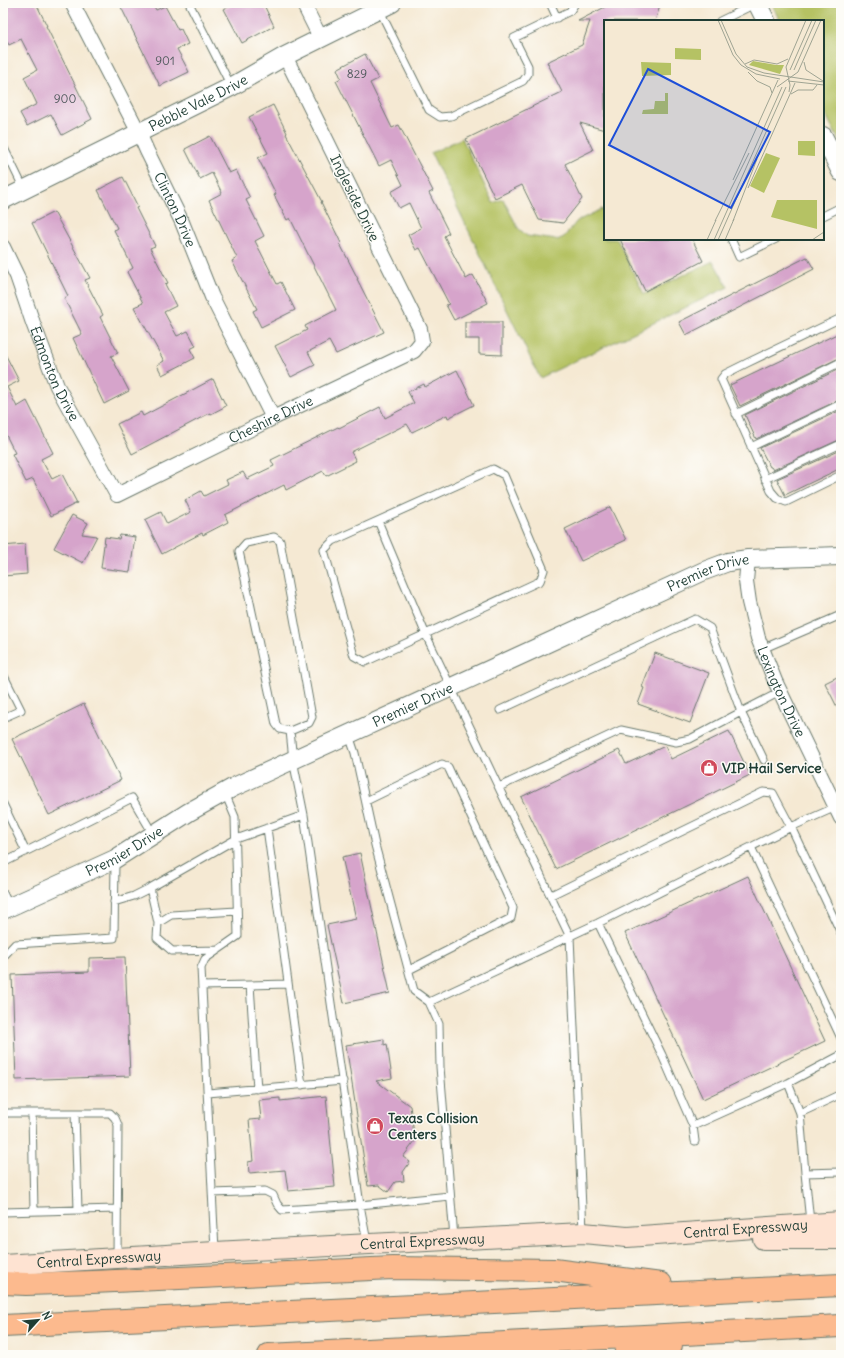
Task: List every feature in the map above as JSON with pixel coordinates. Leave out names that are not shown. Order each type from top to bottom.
[{"type":"highway","points":[[3,1283],[26,1284],[86,1282],[393,1268],[554,1270],[718,1291]]},
{"type":"highway","points":[[3,1326],[841,1285]]},
{"type":"highway","points":[[269,1355],[841,1326]]},
{"type":"highway","points":[[625,1355],[732,1331]]},
{"type":"main road","name":"Central Expressway","points":[[3,1265],[215,1252],[584,1233],[627,1237],[841,1222]]},
{"type":"main road","points":[[627,1237],[841,1239]]},
{"type":"street","name":"Clinton Drive","points":[[72,3],[139,133],[146,151],[182,222],[212,297],[273,418]]},
{"type":"street","points":[[303,3],[320,39]]},
{"type":"street","points":[[757,3],[766,20]]},
{"type":"street","name":"Pebble Vale Drive","points":[[3,200],[231,87],[285,56],[385,6]]},
{"type":"street","name":"Ingleside Drive","points":[[285,56],[420,329],[422,341]]},
{"type":"street","points":[[824,138],[841,172]]},
{"type":"street","name":"Edmonton Drive","points":[[3,247],[17,276],[57,386],[117,495]]},
{"type":"street","name":"Cheshire Drive","points":[[117,495],[273,418],[414,351],[422,341]]},
{"type":"street","name":"Premier Drive","points":[[5,904],[115,859],[189,812],[225,792],[704,570],[728,562],[748,559],[841,556]]},
{"type":"street","name":"Lexington Drive","points":[[748,559],[746,581],[749,602],[758,638],[780,692],[838,813]]},
{"type":"lane","points":[[189,3],[231,87]]},
{"type":"lane","points":[[550,3],[557,18]]},
{"type":"lane","points":[[385,6],[429,110],[440,117],[452,116],[523,81],[528,74],[528,66],[514,38],[570,11],[574,3]]},
{"type":"lane","points":[[722,20],[757,3]]},
{"type":"lane","points":[[3,146],[24,190]]},
{"type":"lane","points":[[824,216],[841,207]]},
{"type":"lane","points":[[732,240],[740,257],[774,240]]},
{"type":"lane","points":[[841,318],[725,374],[721,379],[771,491],[777,498],[786,502],[841,475]]},
{"type":"lane","points":[[736,414],[841,362]]},
{"type":"lane","points":[[751,447],[841,404]]},
{"type":"lane","points":[[766,479],[841,444]]},
{"type":"lane","points":[[493,469],[504,475],[544,570],[540,581],[426,635],[365,662],[354,656],[324,550],[333,542],[493,469]]},
{"type":"lane","points":[[378,521],[426,635],[450,687],[570,936],[584,1233]]},
{"type":"lane","points":[[274,537],[280,541],[312,717],[309,723],[290,731],[280,728],[276,724],[239,551],[246,543],[274,537]]},
{"type":"lane","points":[[762,649],[841,615]]},
{"type":"lane","points":[[500,710],[696,619],[710,628],[741,712],[764,760]]},
{"type":"lane","points":[[3,674],[21,710],[3,718]]},
{"type":"lane","points":[[499,787],[621,730],[676,742],[690,739],[780,692]]},
{"type":"lane","points":[[290,731],[293,760],[304,815],[360,1205],[368,1244]]},
{"type":"lane","points":[[349,734],[355,753],[375,845],[414,991],[429,1002],[439,1024],[440,1067],[454,1240]]},
{"type":"lane","points":[[366,801],[442,764],[448,767],[513,908],[511,918],[409,970]]},
{"type":"lane","points":[[215,1252],[201,968],[205,959],[238,936],[235,817],[225,792]]},
{"type":"lane","points":[[551,895],[763,792],[773,793],[791,827],[841,933]]},
{"type":"lane","points":[[3,863],[132,798],[154,834]]},
{"type":"lane","points":[[3,804],[26,852]]},
{"type":"lane","points":[[429,1002],[598,923],[791,827],[838,813]]},
{"type":"lane","points":[[114,902],[134,896],[150,888],[236,839],[304,815]]},
{"type":"lane","points":[[267,828],[302,1085]]},
{"type":"lane","points":[[752,847],[841,1038]]},
{"type":"lane","points":[[3,956],[15,944],[114,938],[115,859]]},
{"type":"lane","points":[[150,888],[158,923],[157,938],[172,951],[220,950]]},
{"type":"lane","points":[[158,923],[171,915],[237,911]]},
{"type":"lane","points":[[598,923],[662,1055],[693,1126],[695,1141]]},
{"type":"lane","points":[[202,986],[288,984]]},
{"type":"lane","points":[[250,985],[257,1089]]},
{"type":"lane","points":[[693,1126],[788,1083],[841,1055]]},
{"type":"lane","points":[[208,1093],[343,1081]]},
{"type":"lane","points":[[788,1083],[800,1113],[810,1224]]},
{"type":"lane","points":[[800,1113],[841,1094]]},
{"type":"lane","points":[[3,1113],[110,1112],[115,1118],[118,1125],[118,1258]]},
{"type":"lane","points":[[32,1113],[34,1211]]},
{"type":"lane","points":[[75,1113],[78,1210]]},
{"type":"lane","points":[[805,1173],[841,1172]]},
{"type":"lane","points":[[213,1193],[265,1191],[273,1194],[277,1204],[282,1210],[360,1205],[450,1196]]},
{"type":"lane","points":[[3,1212],[117,1209]]},
{"type":"green space","points":[[771,3],[841,3],[841,145],[824,111],[824,20],[780,20]]},
{"type":"green space","points":[[462,138],[493,203],[503,199],[518,228],[527,236],[557,240],[564,237],[577,221],[602,209],[604,212],[604,240],[617,240],[644,294],[713,261],[728,287],[540,378],[431,153]]},
{"type":"building","points":[[3,3],[36,3],[92,119],[62,135],[51,114],[27,126],[20,113],[37,104],[24,77],[37,70],[21,39],[9,45],[3,34]]},
{"type":"building","points":[[119,3],[152,3],[156,10],[165,6],[178,30],[181,29],[188,44],[177,49],[189,72],[160,86]]},
{"type":"building","points":[[235,3],[263,3],[274,26],[242,43],[224,9]]},
{"type":"building","points":[[607,3],[661,3],[655,20],[604,20],[604,130],[580,123],[593,150],[565,164],[582,199],[563,223],[539,220],[522,185],[495,198],[466,139],[562,92],[547,62],[582,45],[590,21],[578,21],[605,7]]},
{"type":"building","points":[[365,54],[378,79],[370,83],[392,128],[399,125],[433,191],[429,193],[449,233],[444,236],[466,279],[473,275],[488,303],[454,320],[446,305],[449,304],[420,248],[416,250],[408,235],[421,228],[409,203],[399,208],[391,192],[403,185],[391,160],[379,166],[336,81],[341,78],[337,69]]},
{"type":"building","points":[[273,105],[287,133],[286,134],[322,202],[341,243],[340,244],[384,332],[336,354],[329,341],[308,352],[315,365],[291,377],[275,346],[307,330],[305,326],[336,310],[290,218],[287,220],[274,195],[276,194],[258,158],[268,153],[249,117]]},
{"type":"building","points":[[210,136],[229,173],[236,170],[250,198],[246,200],[264,236],[255,241],[277,284],[281,282],[295,310],[261,327],[253,311],[257,309],[232,261],[237,258],[209,200],[222,193],[212,173],[200,179],[185,149]]},
{"type":"building","points":[[123,177],[138,207],[136,208],[155,246],[150,248],[168,283],[165,284],[176,306],[164,312],[177,336],[188,331],[196,346],[190,349],[195,358],[162,375],[157,365],[164,361],[134,307],[143,303],[127,272],[133,268],[114,230],[117,228],[98,190]]},
{"type":"building","points":[[54,212],[90,278],[85,280],[103,315],[100,317],[118,353],[111,356],[129,391],[104,404],[73,338],[82,334],[64,298],[68,296],[32,223]]},
{"type":"building","points":[[620,240],[692,240],[703,261],[645,291]]},
{"type":"building","points":[[807,257],[814,269],[686,335],[679,322]]},
{"type":"building","points":[[465,322],[502,322],[502,355],[479,354],[479,339],[465,339]]},
{"type":"building","points":[[841,332],[841,357],[740,406],[730,385]]},
{"type":"building","points":[[3,350],[19,381],[7,387],[17,407],[27,401],[53,453],[41,459],[52,479],[62,474],[77,503],[51,516],[33,479],[26,482],[12,454],[15,453],[3,429]]},
{"type":"building","points":[[841,368],[841,399],[756,439],[745,415]]},
{"type":"building","points":[[457,370],[474,405],[448,418],[447,415],[412,432],[407,424],[351,452],[356,461],[326,476],[323,471],[286,490],[284,485],[225,515],[228,522],[203,535],[202,533],[162,554],[145,520],[161,512],[167,524],[191,512],[185,500],[201,491],[204,496],[228,484],[226,480],[243,472],[247,479],[274,466],[271,460],[380,407],[385,418],[414,403],[408,392],[424,384],[425,387]]},
{"type":"building","points":[[213,379],[226,406],[132,454],[117,424],[141,412],[143,416]]},
{"type":"building","points":[[841,410],[841,439],[773,470],[770,467],[760,448]]},
{"type":"building","points":[[841,450],[841,468],[785,495],[777,479]]},
{"type":"building","points":[[610,507],[626,540],[581,561],[565,529]]},
{"type":"building","points":[[72,515],[88,523],[82,534],[97,536],[83,563],[54,548]]},
{"type":"building","points":[[120,535],[135,537],[130,572],[101,568],[105,537],[119,539]]},
{"type":"building","points":[[25,544],[27,574],[3,576],[3,546]]},
{"type":"building","points":[[655,653],[709,673],[690,723],[638,704],[644,688],[642,687]]},
{"type":"building","points":[[841,675],[841,715],[825,683]]},
{"type":"building","points":[[84,704],[121,780],[49,815],[12,739]]},
{"type":"building","points":[[729,731],[750,775],[556,869],[521,797],[619,750],[626,764],[665,746],[671,759]]},
{"type":"building","points":[[360,853],[390,993],[344,1003],[327,925],[356,919],[342,857]]},
{"type":"building","points":[[748,876],[825,1041],[703,1099],[625,933]]},
{"type":"building","points":[[125,957],[130,1076],[16,1080],[12,975],[89,972],[89,958]]},
{"type":"building","points":[[384,1039],[384,1045],[387,1044],[392,1078],[376,1081],[410,1106],[415,1141],[403,1157],[410,1162],[403,1172],[404,1181],[395,1182],[388,1192],[379,1185],[368,1186],[346,1045]]},
{"type":"building","points":[[326,1096],[335,1187],[288,1191],[285,1170],[249,1173],[248,1162],[253,1161],[249,1120],[261,1119],[259,1100],[280,1098],[280,1101]]},
{"type":"place","name":"VIP Hail Service","points":[[709,768]]},
{"type":"place","name":"Texas Collision Centers","points":[[375,1126]]}]
